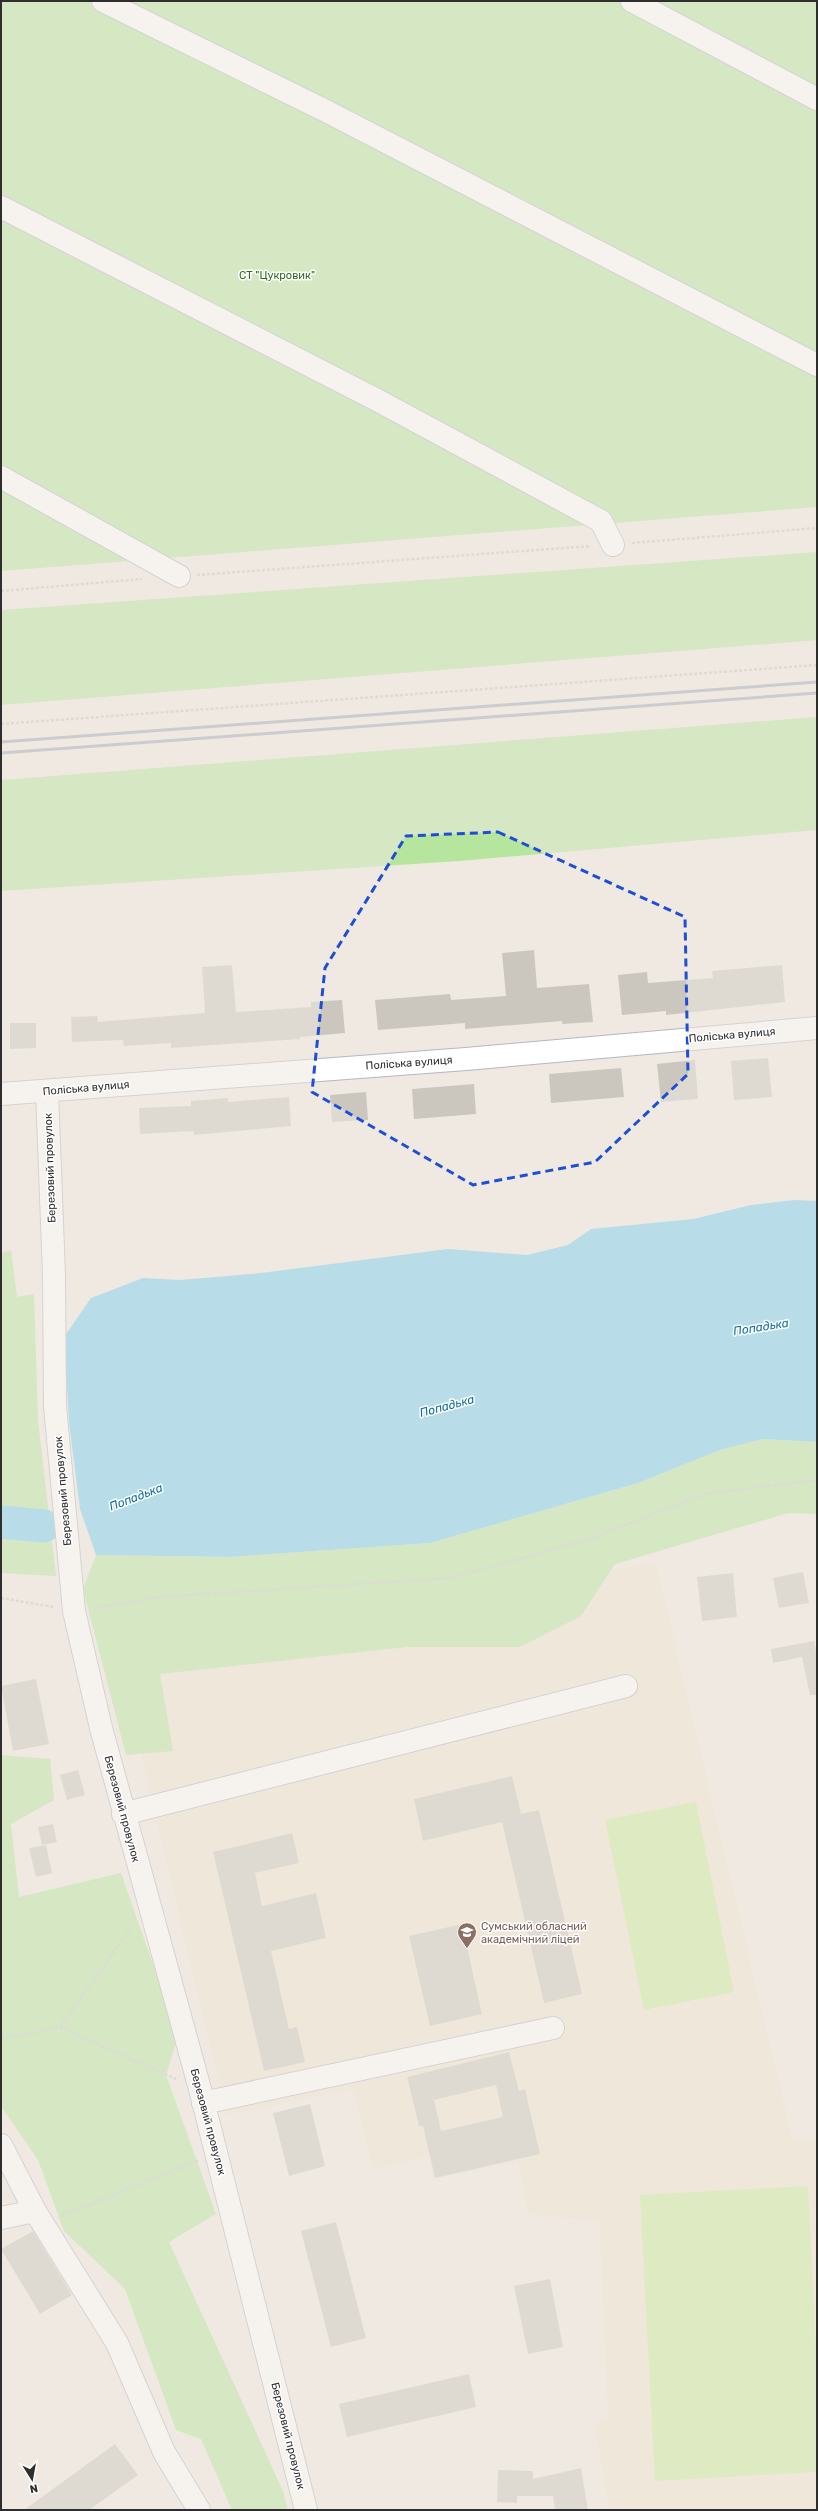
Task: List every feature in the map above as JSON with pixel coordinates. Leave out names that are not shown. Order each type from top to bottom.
[{"type":"street","points":[[103,1],[326,111],[817,365]]},
{"type":"street","points":[[632,1],[817,99]]},
{"type":"street","points":[[1,207],[377,400],[601,521],[613,545]]},
{"type":"street","points":[[1,477],[179,576]]},
{"type":"street","name":"Поліська вулиця","points":[[1,1094],[466,1059],[817,1028]]},
{"type":"street","name":"Березовий провулок","points":[[47,1091],[54,1275],[55,1406],[74,1611],[123,1814],[216,2153],[306,2510]]},
{"type":"street","points":[[123,1814],[153,1808],[626,1686]]},
{"type":"street","points":[[201,2096],[553,2028]]},
{"type":"street","points":[[1,2145],[35,2211],[117,2343],[164,2452],[199,2510]]},
{"type":"street","points":[[1,2218],[35,2211]]},
{"type":"path","points":[[179,576],[613,545],[817,528]]},
{"type":"path","points":[[1,591],[148,579]]},
{"type":"path","points":[[1,724],[817,665]]},
{"type":"path","points":[[1,1598],[74,1611],[161,1597],[450,1578],[587,1540],[705,1494],[817,1480]]},
{"type":"path","points":[[60,2027],[148,1904]]},
{"type":"path","points":[[1,2039],[60,2027],[201,2096]]},
{"type":"path","points":[[59,2217],[216,2153]]},
{"type":"highlighted area","points":[[498,832],[685,917],[688,1074],[595,1162],[473,1185],[312,1092],[325,968],[406,836]]},
{"type":"shaded area","name":"Сумський обласний академічний ліцей","points":[[656,1563],[793,2141],[817,2137],[817,2510],[609,2510],[594,2423],[608,2420],[599,2221],[528,2214],[518,2162],[433,2179],[428,2157],[373,2170],[352,2089],[226,2115],[114,1642]]},
{"type":"green space","name":"СТ \"Цукровик\"","points":[[1,1],[817,1],[817,507],[1,571]]},
{"type":"green space","points":[[817,552],[817,640],[1,705],[1,610]]},
{"type":"green space","points":[[817,717],[817,830],[459,861],[1,891],[1,780]]},
{"type":"green space","points":[[11,1250],[17,1297],[34,1294],[38,1420],[56,1576],[1,1573],[1,1253]]},
{"type":"green space","points":[[762,1439],[817,1442],[817,1514],[788,1513],[615,1564],[581,1616],[520,1647],[407,1647],[160,1674],[173,1751],[126,1755],[83,1589],[96,1555],[230,1557],[430,1543],[638,1483],[720,1450]]},
{"type":"green space","points":[[1,1755],[50,1759],[54,1800],[11,1824],[19,1897],[121,1873],[178,2036],[166,2075],[216,2214],[169,2242],[283,2491],[288,2510],[232,2510],[201,2439],[176,2430],[125,2289],[64,2231],[38,2160],[1,2106]]},
{"type":"green space","points":[[696,1802],[734,1992],[644,2010],[605,1820]]},
{"type":"green space","points":[[808,2186],[817,2366],[817,2472],[655,2481],[640,2195]]},
{"type":"water","points":[[794,1200],[817,1201],[817,1442],[762,1439],[720,1450],[638,1483],[430,1543],[230,1557],[96,1555],[80,1509],[69,1423],[66,1368],[66,1334],[91,1298],[143,1278],[180,1280],[261,1273],[448,1249],[527,1255],[568,1245],[591,1229],[693,1219],[751,1205]]},
{"type":"building","points":[[534,950],[537,988],[589,984],[593,1022],[562,1024],[562,1021],[465,1029],[465,1023],[378,1030],[375,1000],[450,994],[451,1000],[506,996],[502,953]]},
{"type":"building","points":[[232,965],[236,1012],[311,1007],[311,1002],[342,1000],[345,1033],[300,1037],[300,1039],[171,1048],[171,1043],[124,1046],[123,1040],[72,1042],[71,1017],[97,1016],[98,1022],[205,1013],[202,967]]},
{"type":"building","points":[[782,965],[785,1002],[666,1015],[666,1011],[622,1015],[618,975],[647,972],[648,983],[713,978],[712,971]]},
{"type":"building","points":[[10,1023],[36,1023],[36,1048],[10,1049]]},
{"type":"building","points":[[768,1058],[772,1097],[734,1100],[731,1061]]},
{"type":"building","points":[[695,1060],[698,1099],[661,1102],[657,1064]]},
{"type":"building","points":[[621,1068],[624,1097],[551,1103],[549,1074]]},
{"type":"building","points":[[474,1084],[476,1114],[414,1119],[412,1089]]},
{"type":"building","points":[[366,1092],[368,1120],[332,1122],[330,1095]]},
{"type":"building","points":[[289,1097],[291,1126],[194,1135],[193,1131],[140,1134],[139,1108],[191,1106],[191,1101],[228,1098],[228,1102]]},
{"type":"building","points":[[803,1572],[809,1603],[779,1608],[773,1578]]},
{"type":"building","points":[[733,1573],[737,1617],[702,1621],[697,1577]]},
{"type":"building","points":[[814,1641],[817,1656],[817,1695],[810,1695],[802,1657],[773,1663],[771,1649]]},
{"type":"building","points":[[36,1679],[49,1744],[13,1751],[1,1686]]},
{"type":"building","points":[[78,1770],[85,1795],[67,1800],[60,1775]]},
{"type":"building","points":[[512,1776],[521,1814],[539,1810],[582,1994],[544,2003],[502,1822],[423,1841],[414,1799]]},
{"type":"building","points":[[53,1824],[57,1842],[42,1845],[38,1827]]},
{"type":"building","points":[[292,1833],[299,1863],[255,1873],[262,1906],[316,1893],[326,1938],[271,1951],[289,2029],[297,2027],[305,2062],[264,2071],[213,1852]]},
{"type":"building","points":[[46,1845],[52,1873],[36,1877],[29,1848]]},
{"type":"building","points":[[462,1924],[482,2014],[430,2026],[409,1936]]},
{"type":"building","points":[[509,2052],[519,2091],[525,2089],[540,2154],[435,2178],[423,2126],[419,2126],[407,2077]],"holes":[[[496,2085],[503,2117],[441,2131],[434,2100]]]},
{"type":"building","points":[[310,2104],[325,2166],[289,2176],[273,2113]]},
{"type":"building","points":[[336,2222],[366,2338],[331,2347],[301,2231]]},
{"type":"building","points":[[33,2231],[72,2295],[40,2314],[1,2249]]},
{"type":"building","points":[[550,2279],[563,2347],[528,2354],[514,2286]]},
{"type":"building","points":[[469,2374],[476,2407],[347,2437],[339,2404]]},
{"type":"building","points":[[115,2444],[138,2475],[89,2510],[24,2510]]},
{"type":"building","points":[[581,2468],[588,2510],[555,2510],[553,2496],[517,2496],[517,2503],[497,2502],[498,2470],[533,2471],[533,2479]]},
{"type":"waterway","name":"Попадька","points":[[1,1522],[44,1526]]},
{"type":"railway","points":[[1,742],[817,682]]},
{"type":"railway","points":[[1,753],[817,693]]},
{"type":"place","name":"Сумський обласний академічний ліцей","points":[[467,1949]]}]
